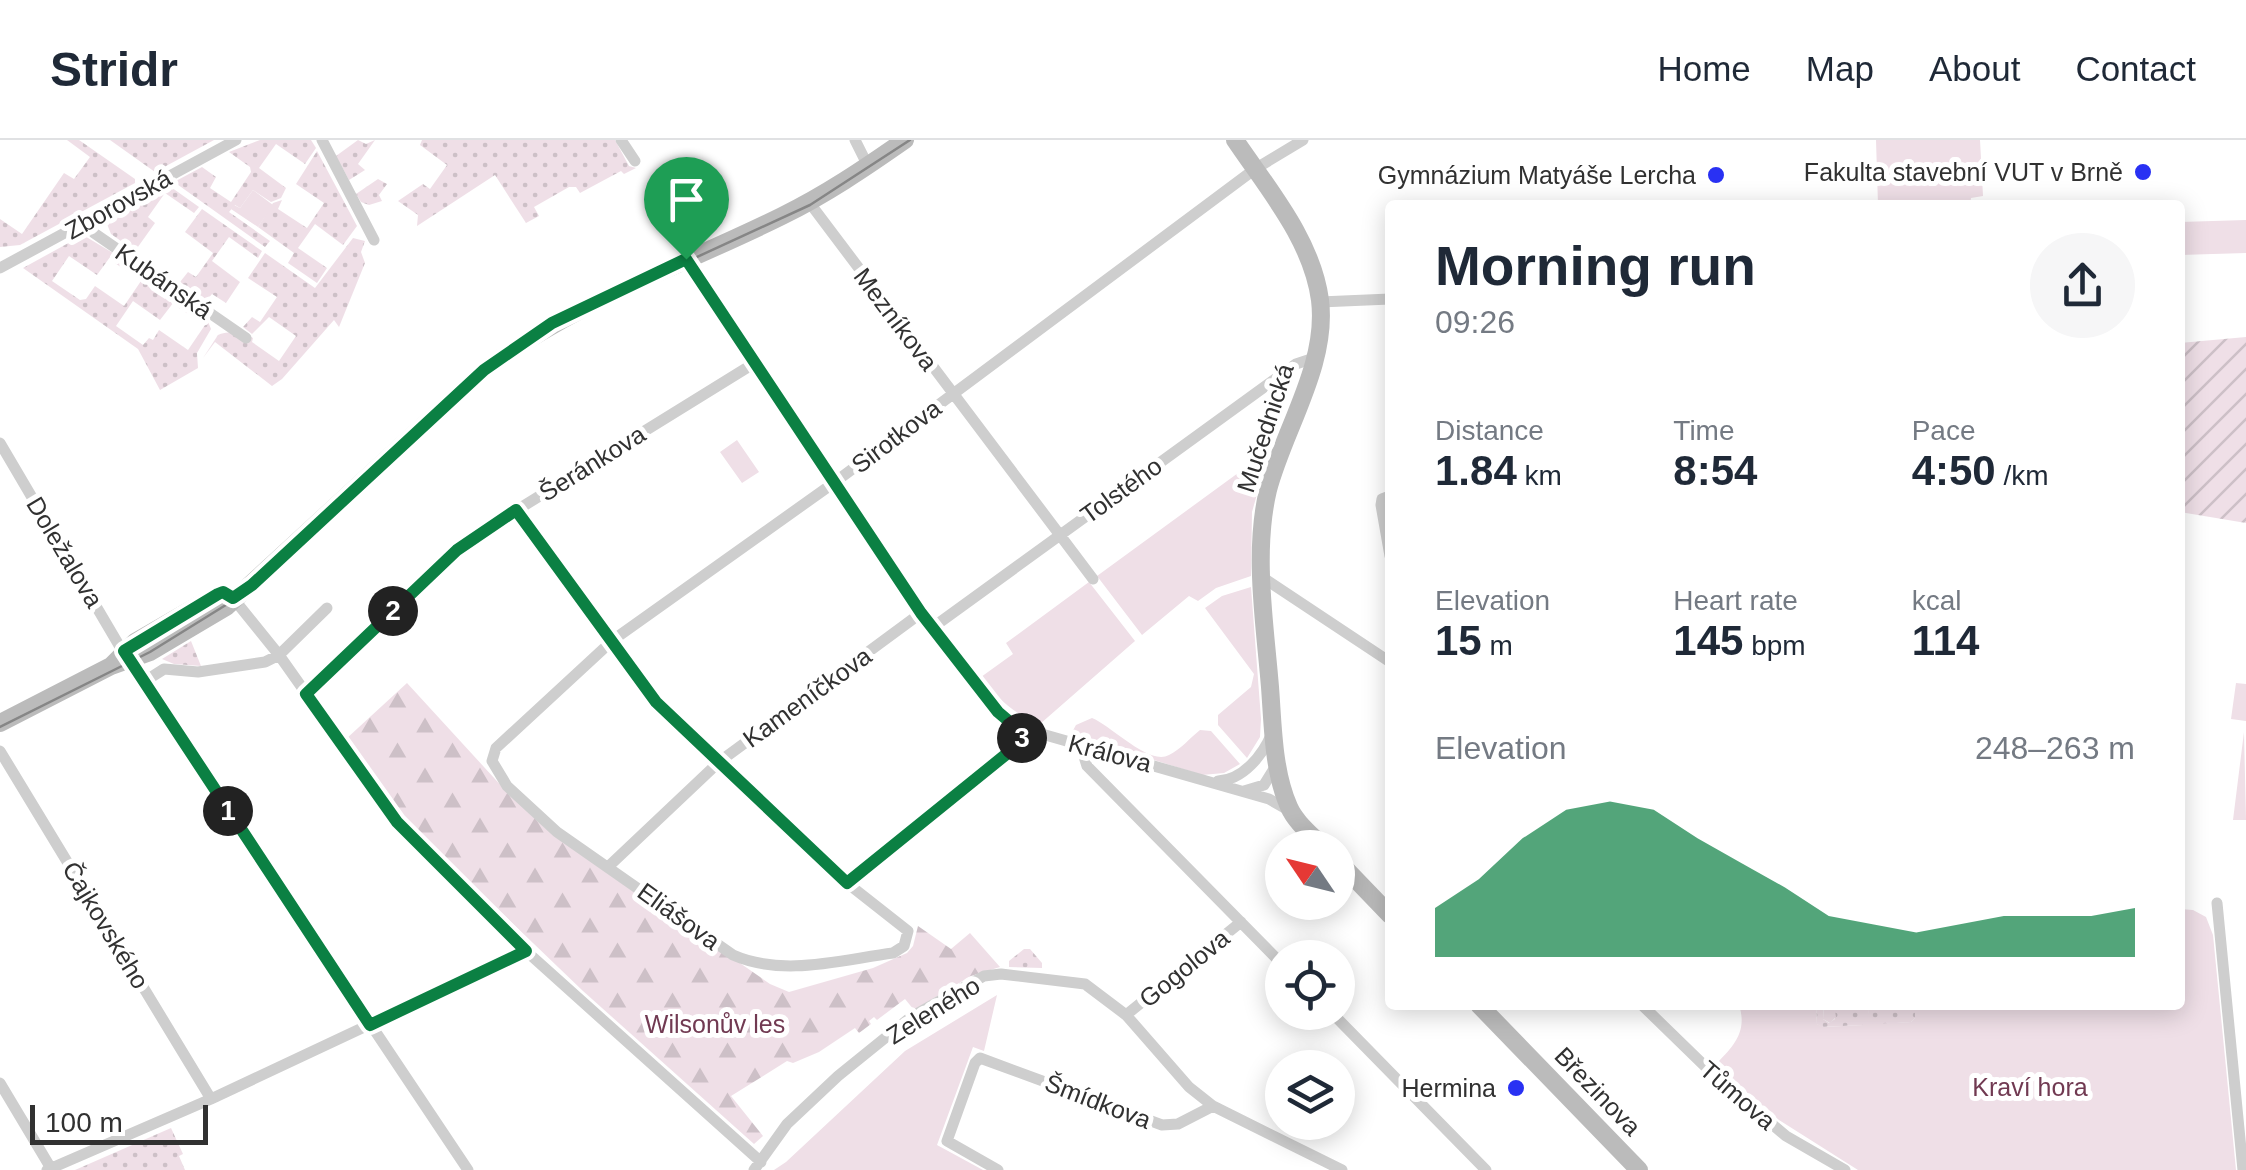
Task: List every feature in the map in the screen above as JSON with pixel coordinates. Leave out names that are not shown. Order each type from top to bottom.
[{"type":"street","name":"Zborovská","points":[[0,268],[236,140]]},
{"type":"street","points":[[322,140],[374,240]]},
{"type":"street","points":[[620,140],[635,160]]},
{"type":"street","points":[[855,140],[868,166]]},
{"type":"street","points":[[0,722],[217,612],[252,585],[497,360],[573,312],[809,202],[905,140]]},
{"type":"street","name":"Mučednická","points":[[1235,140],[1302,241],[1320,302],[1314,358],[1267,494],[1262,537],[1273,731],[1291,812]]},
{"type":"street","name":"Sirotkova","points":[[496,748],[613,640],[835,482],[1254,168],[1303,140]]},
{"type":"street","name":"Mezníkova","points":[[809,202],[1093,579]]},
{"type":"street","name":"Kubánská","points":[[87,221],[94,233],[246,338]]},
{"type":"street","name":"Králova","points":[[686,259],[921,613],[998,712],[1029,730],[1269,799],[1291,812]]},
{"type":"street","points":[[1320,302],[1385,299]]},
{"type":"street","name":"Tolstého","points":[[932,628],[1296,364],[1314,358]]},
{"type":"street","name":"Šeránkova","points":[[306,694],[457,550],[754,364]]},
{"type":"street","name":"Doležalova","points":[[0,443],[121,660],[142,683],[468,1170]]},
{"type":"street","points":[[1385,502],[1385,530]]},
{"type":"street","points":[[516,510],[656,702],[847,883],[1009,752],[1029,730]]},
{"type":"street","points":[[1262,577],[1385,659]]},
{"type":"street","points":[[233,598],[279,655],[397,822],[526,951],[757,1166]]},
{"type":"street","points":[[142,683],[164,670],[198,672],[265,662],[279,655],[327,608]]},
{"type":"street","name":"Kameníčkova","points":[[609,866],[719,762],[921,613]]},
{"type":"street","points":[[1214,782],[1236,776],[1254,762],[1273,731]]},
{"type":"street","points":[[1080,744],[1088,766],[1265,947]]},
{"type":"street","name":"Eliášova","points":[[496,748],[492,761],[507,786],[558,832],[732,955],[750,962],[787,967],[893,953],[904,946],[908,931],[847,883]]},
{"type":"street","name":"Čajkovského","points":[[0,751],[211,1099]]},
{"type":"street","points":[[1240,791],[1264,785],[1278,763]]},
{"type":"street","points":[[1291,812],[1308,830]]},
{"type":"street","points":[[1355,879],[1385,910]]},
{"type":"street","points":[[2217,902],[2243,1170]]},
{"type":"street","name":"Gogolova","points":[[1126,1015],[1241,922]]},
{"type":"street","points":[[0,1083],[50,1170],[526,951]]},
{"type":"street","name":"Zeleného","points":[[757,1166],[787,1124],[838,1076],[911,1017],[984,976],[1037,976],[1084,984],[1126,1015],[1189,1087],[1213,1106],[1342,1170]]},
{"type":"street","name":"Březinova","points":[[1484,1010],[1640,1170]]},
{"type":"street","name":"Tůmova","points":[[1647,1010],[1715,1076],[1786,1136],[1845,1170]]},
{"type":"street","points":[[1349,1030],[1486,1170]]},
{"type":"street","name":"Šmídkova","points":[[998,1170],[947,1141],[975,1063],[983,1058],[1162,1125],[1178,1124],[1213,1106]]},
{"type":"green space","points":[[67,140],[79,140],[135,179],[135,183],[20,245],[0,247],[0,219],[22,234],[64,173],[74,179],[90,157]]},
{"type":"green space","points":[[110,140],[214,140],[155,172]]},
{"type":"green space","points":[[260,140],[311,140],[316,148],[305,164],[276,144],[259,168],[286,188],[281,198],[271,202],[253,190],[240,208],[235,205],[229,212],[270,241],[265,247],[174,182],[202,167],[216,177],[210,188],[231,202],[251,172],[250,167],[229,152]]},
{"type":"green space","points":[[358,140],[366,144],[375,140],[358,164],[365,170],[349,180],[336,156]]},
{"type":"green space","points":[[422,140],[615,140],[629,166],[636,168],[624,174],[621,171],[580,193],[576,187],[569,187],[534,207],[539,216],[526,223],[495,175],[417,226],[418,215],[398,201],[423,184],[430,189],[447,165],[420,145]]},
{"type":"green space","points":[[1876,140],[1980,140],[1983,196],[1971,200],[1878,200]]},
{"type":"green space","points":[[317,151],[357,226],[343,245],[315,224],[298,248],[327,268],[317,283],[288,263],[294,253],[258,227],[273,203],[282,200],[278,209],[307,228],[324,203],[296,184]]},
{"type":"green space","points":[[378,179],[387,184],[379,195],[382,201],[369,205],[361,202],[356,194]]},
{"type":"green space","points":[[168,185],[199,207],[194,213],[165,193],[148,217],[155,223],[135,251],[111,234],[107,224],[112,216]]},
{"type":"green space","points":[[253,190],[273,205],[258,227],[231,209],[234,205],[240,208]]},
{"type":"green space","points":[[202,209],[262,251],[258,258],[229,237],[212,261],[240,282],[226,303],[212,294],[206,301],[180,282],[188,272],[196,277],[213,253],[185,232]]},
{"type":"green space","points":[[2246,220],[2246,253],[2185,255],[2185,222]]},
{"type":"green space","points":[[83,235],[113,253],[97,275],[69,256],[52,281],[80,300],[86,299],[95,286],[124,306],[141,281],[112,261],[116,255],[155,282],[151,290],[165,299],[170,293],[177,298],[160,320],[133,301],[116,326],[143,345],[149,338],[153,340],[159,330],[188,350],[205,325],[176,306],[180,300],[207,319],[211,329],[197,353],[198,368],[160,390],[138,349],[23,268]]},
{"type":"green space","points":[[353,238],[365,241],[361,252],[365,263],[339,327],[334,320],[282,379],[272,386],[215,342],[203,358],[218,335],[231,332],[253,338],[252,342],[279,361],[296,336],[269,317],[252,334],[243,327],[252,317],[260,322],[277,297],[248,278],[265,253],[315,288]]},
{"type":"green space","points":[[2246,337],[2246,523],[2185,513],[2185,343]]},
{"type":"green space","points":[[737,440],[759,472],[742,483],[720,452]]},
{"type":"green space","points":[[1260,457],[1267,459],[1252,512],[1251,576],[1216,588],[1198,601],[1189,596],[1142,635],[1097,576]]},
{"type":"green space","points":[[1089,582],[1135,641],[1040,724],[1007,705],[981,677],[1013,654],[1006,643]]},
{"type":"green space","points":[[1251,587],[1261,719],[1260,737],[1247,758],[1218,725],[1218,715],[1251,687],[1254,674],[1205,608],[1222,596]]},
{"type":"green space","points":[[191,641],[201,666],[162,659]]},
{"type":"green space","name":"Wilsonův les","points":[[407,683],[545,828],[770,984],[789,992],[873,968],[907,953],[918,926],[951,949],[970,933],[1000,967],[971,976],[914,1010],[905,999],[877,1020],[874,1017],[859,1033],[855,1028],[819,1052],[793,1063],[787,1061],[731,1096],[763,1136],[754,1144],[583,991],[402,817],[346,739]]},
{"type":"green space","points":[[2236,683],[2246,684],[2246,721],[2231,719]]},
{"type":"green space","points":[[1092,718],[1141,750],[1161,757],[1177,750],[1200,730],[1211,731],[1240,764],[1224,773],[1202,775],[1071,734],[1076,725]]},
{"type":"green space","points":[[2244,732],[2246,820],[2233,820]]},
{"type":"green space","name":"Kraví hora","points":[[2185,909],[2193,910],[2206,917],[2213,935],[2236,1170],[1858,1170],[1779,1120],[1715,1065],[1740,1031],[1740,1010],[1816,1010],[1817,1024],[1823,1027],[1863,1025],[1863,1010],[1869,1010],[1870,1024],[1911,1022],[1915,1010],[2185,1010]]},
{"type":"green space","points":[[1030,949],[1042,968],[1009,967],[1009,961]]},
{"type":"green space","points":[[997,995],[984,1051],[973,1047],[937,1145],[983,1170],[774,1170],[905,1051]]},
{"type":"green space","points":[[1816,1010],[1824,1010],[1823,1019],[1829,1023],[1835,1019],[1834,1010],[1863,1010],[1864,1025],[1817,1024]]},
{"type":"green space","name":"Kraví hora","points":[[1824,1010],[1835,1010],[1836,1017],[1830,1023],[1823,1019]]},
{"type":"green space","points":[[1868,1010],[1915,1010],[1911,1022],[1869,1025]]},
{"type":"green space","points":[[171,1128],[183,1154],[179,1156],[185,1170],[75,1170]]},
{"type":"tram line","points":[[0,727],[150,652],[250,590],[485,374],[548,329],[810,205],[910,140]]},
{"type":"place","name":"Fakulta stavební VUT v Brně","points":[[2143,172]]},
{"type":"place","name":"Gymnázium Matyáše Lercha","points":[[1716,175]]},
{"type":"place","name":"Hermina","points":[[1516,1088]]},
{"type":"route","points":[[686,259],[921,613],[998,712],[1029,730],[1009,752],[847,883],[656,702],[516,510],[457,550],[306,694],[397,822],[526,951],[370,1025],[124,651],[218,594],[223,592],[233,598],[252,585],[484,370],[523,341],[595,300],[686,259]]}]
